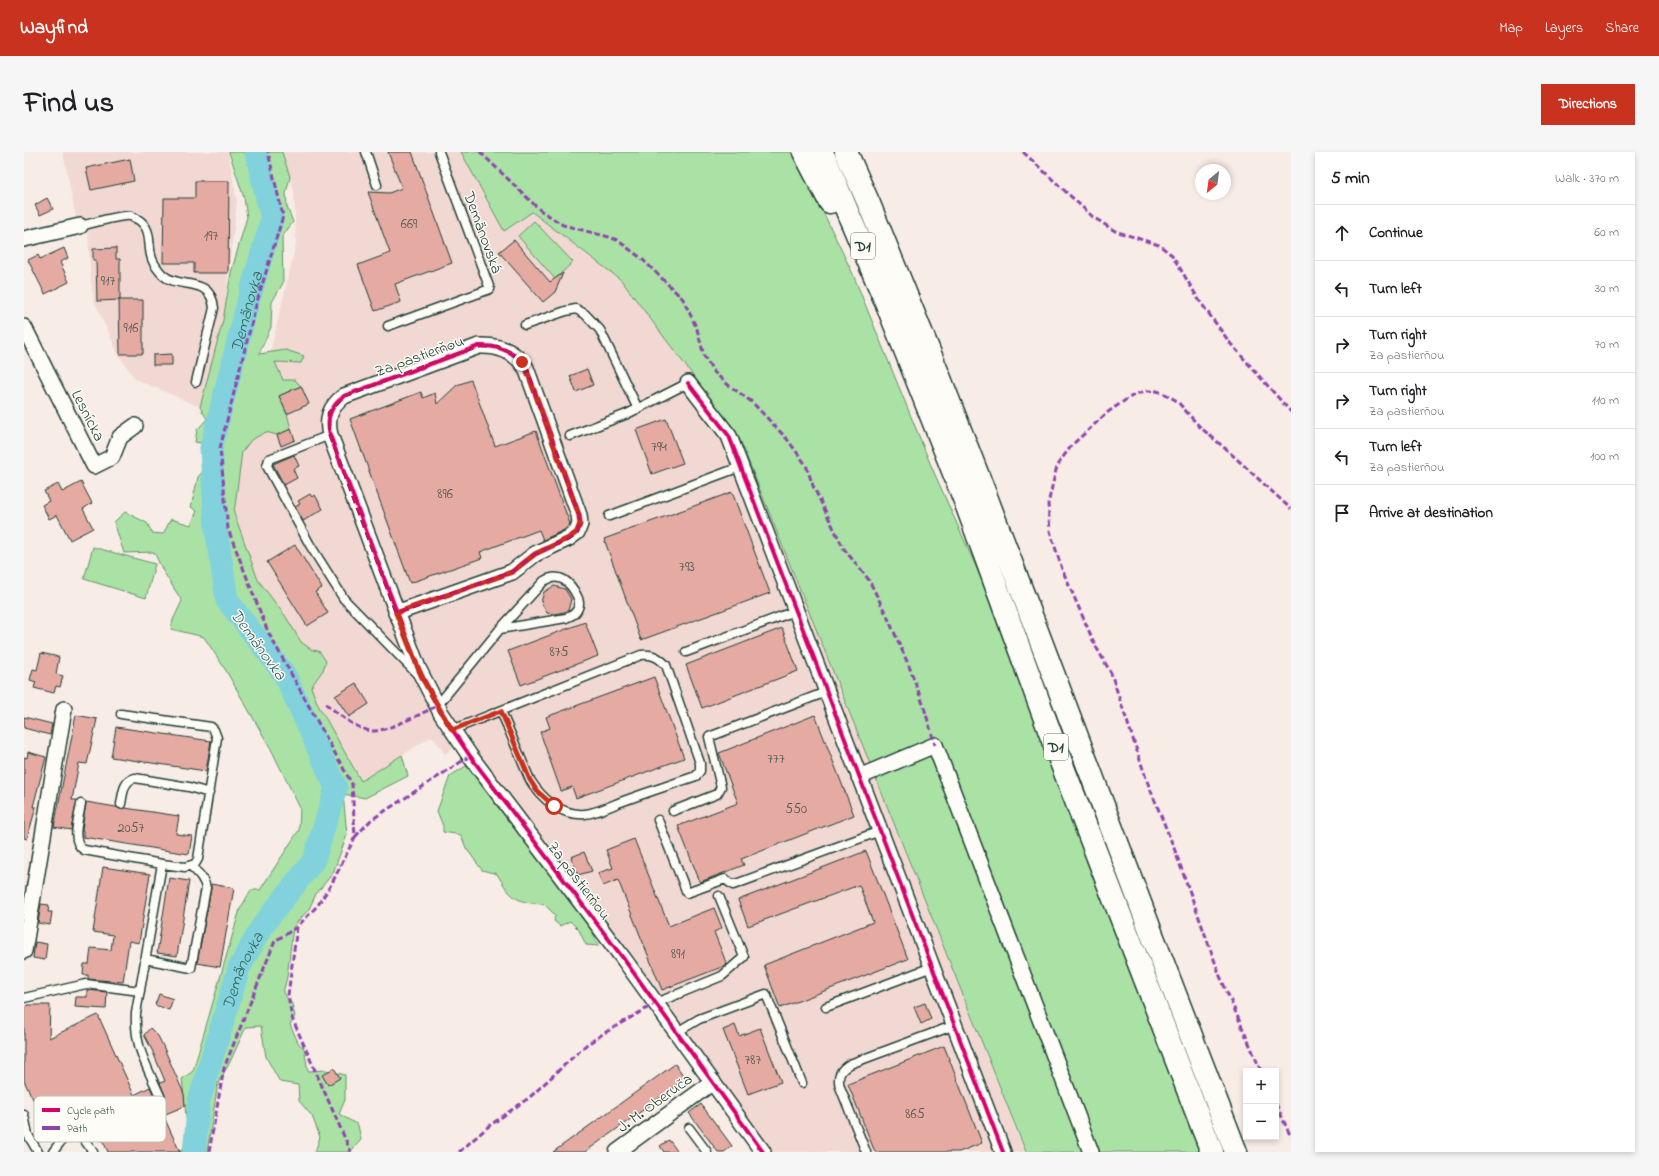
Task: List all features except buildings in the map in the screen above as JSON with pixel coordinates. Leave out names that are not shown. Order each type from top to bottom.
[{"type":"highway","points":[[804,152],[902,342]]},
{"type":"highway","name":"D1","points":[[822,152],[902,342],[965,501],[1059,756],[1212,1152]]},
{"type":"highway","name":"D1","points":[[846,152],[869,204],[984,492],[1145,918],[1236,1152]]},
{"type":"highway","points":[[859,152],[869,204]]},
{"type":"street","points":[[24,239],[80,226]]},
{"type":"street","name":"Lesnícka","points":[[24,327],[94,466],[112,457],[120,437],[135,426]]},
{"type":"street","name":"Za pastierňou","points":[[396,613],[512,572],[535,554],[569,538],[577,532],[580,524],[579,515],[526,368],[515,355],[506,349],[497,346],[479,346],[344,396],[338,400],[329,413],[327,424],[330,435],[396,613],[423,680],[437,706],[470,756],[553,864],[656,1003],[762,1152]]},
{"type":"street","points":[[688,383],[728,436],[1003,1152]]},
{"type":"street","points":[[24,951],[64,709]]},
{"type":"street","points":[[859,777],[935,745],[1091,1152]]},
{"type":"street","name":"J. M. Oberuča","points":[[617,1152],[713,1082]]},
{"type":"lane","points":[[366,152],[377,185]]},
{"type":"lane","name":"Demänovská","points":[[388,326],[490,289],[439,152]]},
{"type":"lane","points":[[80,226],[131,216],[137,219],[148,229],[152,260],[163,275],[172,280],[196,284],[210,294],[214,308],[196,382]]},
{"type":"lane","points":[[525,325],[566,310],[576,310],[585,314],[600,330],[638,409]]},
{"type":"lane","points":[[570,436],[627,414],[688,383]]},
{"type":"lane","points":[[330,435],[269,459],[266,466],[310,545],[344,599],[423,680]]},
{"type":"lane","points":[[609,516],[740,467]]},
{"type":"lane","points":[[437,706],[500,629],[544,581],[551,578],[561,578],[571,585],[579,601],[579,608],[573,615],[566,618],[500,629]]},
{"type":"lane","points":[[686,652],[795,611]]},
{"type":"lane","points":[[452,730],[641,655],[651,655],[659,658],[666,665],[700,763],[700,771],[696,776],[586,814],[564,811],[546,800],[537,791],[530,780],[501,711]]},
{"type":"lane","points":[[673,811],[717,794],[721,787],[709,737],[826,692]]},
{"type":"lane","points":[[81,804],[76,839],[79,848],[185,867],[195,864],[198,859],[217,738],[214,730],[211,727],[121,714]]},
{"type":"lane","points":[[121,804],[125,785],[131,779],[135,778],[189,787],[209,793]]},
{"type":"lane","points":[[658,820],[687,893],[725,879],[732,885],[880,831]]},
{"type":"lane","points":[[160,1096],[140,1052],[135,1029],[140,991],[162,864]]},
{"type":"lane","points":[[146,959],[191,968],[206,888],[203,879],[191,866]]},
{"type":"lane","points":[[656,1003],[722,976],[744,957],[719,896]]},
{"type":"lane","points":[[826,1007],[932,967]]},
{"type":"lane","points":[[24,998],[86,984],[140,991]]},
{"type":"lane","points":[[677,1032],[699,1019],[766,994],[802,1083]]},
{"type":"lane","points":[[866,1152],[840,1087],[838,1080],[839,1073],[850,1064],[955,1025]]},
{"type":"lane","points":[[24,1114],[28,1135],[38,1152]]},
{"type":"lane","points":[[689,1128],[707,1152]]},
{"type":"lane","points":[[53,1152],[60,1142]]},
{"type":"lane","points":[[86,1142],[93,1152]]},
{"type":"highlighted area","points":[[479,346],[497,346],[515,355],[526,368],[579,515],[580,524],[577,532],[569,538],[535,554],[512,572],[396,613],[330,435],[329,413],[344,396]]},
{"type":"shaded area","points":[[63,152],[228,152],[237,202],[223,320],[200,407],[135,379],[118,354],[94,300],[91,282],[88,233],[76,218]]},
{"type":"shaded area","points":[[282,152],[461,152],[504,231],[532,212],[621,280],[738,435],[1025,1152],[770,1152],[466,739],[445,754],[432,736],[361,782],[276,630],[234,513],[249,403],[259,399],[296,244],[294,190]]},
{"type":"green space","points":[[229,152],[282,152],[290,177],[286,193],[287,207],[293,222],[282,237],[283,283],[272,302],[271,327],[259,354],[286,350],[304,356],[301,363],[275,362],[283,380],[295,380],[301,386],[279,396],[287,414],[291,429],[277,435],[266,432],[251,440],[242,452],[234,513],[258,580],[286,617],[301,642],[312,650],[319,651],[326,661],[323,670],[311,687],[318,705],[361,781],[402,755],[408,776],[365,798],[343,794],[347,835],[333,873],[316,894],[309,909],[293,927],[287,977],[283,993],[292,1004],[295,1016],[290,1025],[299,1044],[304,1048],[308,1071],[326,1070],[345,1075],[345,1100],[339,1114],[358,1125],[361,1140],[350,1152],[315,1152],[320,1137],[312,1116],[299,1101],[298,1085],[280,1082],[266,1057],[261,1026],[246,1027],[229,1064],[218,1083],[207,1152],[180,1152],[189,1144],[182,1079],[193,1071],[240,909],[251,890],[260,890],[299,830],[300,808],[271,749],[225,669],[204,637],[171,629],[173,620],[182,601],[163,571],[154,552],[124,553],[114,522],[125,512],[147,523],[152,533],[163,534],[171,519],[191,525],[197,511],[191,507],[198,477],[218,454],[218,446],[195,442],[197,430],[207,419],[200,407],[223,320],[231,273],[247,217],[244,198]]},
{"type":"green space","points":[[461,152],[794,152],[852,272],[932,468],[982,580],[1202,1152],[1026,1152],[738,435],[621,280],[532,212],[504,231]]},
{"type":"green space","points":[[534,221],[573,262],[555,279],[518,236]]},
{"type":"green space","points":[[93,547],[155,564],[146,598],[84,579]]},
{"type":"green space","points":[[466,766],[472,770],[589,922],[598,946],[586,945],[579,930],[570,921],[560,926],[554,921],[555,915],[544,904],[526,902],[515,897],[506,888],[497,874],[482,870],[466,848],[461,835],[443,832],[443,826],[437,811],[450,776]]},
{"type":"waterway","name":"Demänovka","points":[[194,1152],[199,1101],[239,968],[263,925],[314,860],[336,788],[285,675],[227,600],[216,528],[211,448],[248,302],[272,219],[256,152]]},
{"type":"marked path","points":[[209,1152],[224,1068],[275,941],[297,927],[318,905],[332,883],[355,837],[352,784],[268,632],[228,529],[220,448],[256,305],[283,216],[268,152]]},
{"type":"marked path","points":[[480,152],[540,210],[563,225],[617,240],[641,258],[683,299],[697,329],[704,356],[714,372],[727,384],[752,402],[787,439],[806,465],[813,486],[844,549],[869,580],[887,616],[909,666],[923,704],[935,745]]},
{"type":"marked path","points":[[1023,152],[1093,217],[1115,231],[1159,245],[1172,255],[1199,300],[1230,343],[1291,412]]},
{"type":"marked path","points":[[1260,1068],[1220,976],[1174,848],[1147,781],[1111,673],[1095,645],[1062,569],[1050,531],[1048,504],[1056,470],[1060,461],[1072,445],[1108,412],[1127,399],[1146,391],[1157,391],[1177,401],[1200,427],[1291,509]]},
{"type":"marked path","points":[[326,704],[353,724],[365,730],[371,731],[395,725],[437,706]]},
{"type":"marked path","points":[[355,837],[371,820],[470,756]]},
{"type":"marked path","points":[[297,927],[288,995],[292,1018],[351,1152]]},
{"type":"marked path","points":[[459,1152],[489,1126],[530,1097],[586,1045],[656,1003]]},
{"type":"marked path","points":[[1279,1111],[1291,1137]]},
{"type":"cycle path","points":[[396,613],[512,572],[535,554],[569,538],[577,532],[580,524],[579,515],[526,368],[517,357],[506,350],[479,346],[344,396],[335,404],[330,413],[330,435],[418,668],[441,713],[470,756],[623,958],[763,1152]]},
{"type":"cycle path","points":[[688,383],[729,436],[1003,1152]]},
{"type":"route","points":[[522,362],[526,368],[579,515],[580,524],[577,532],[569,538],[535,554],[518,569],[512,572],[396,613],[423,680],[452,730],[501,711],[530,780],[537,791],[554,806]]}]
